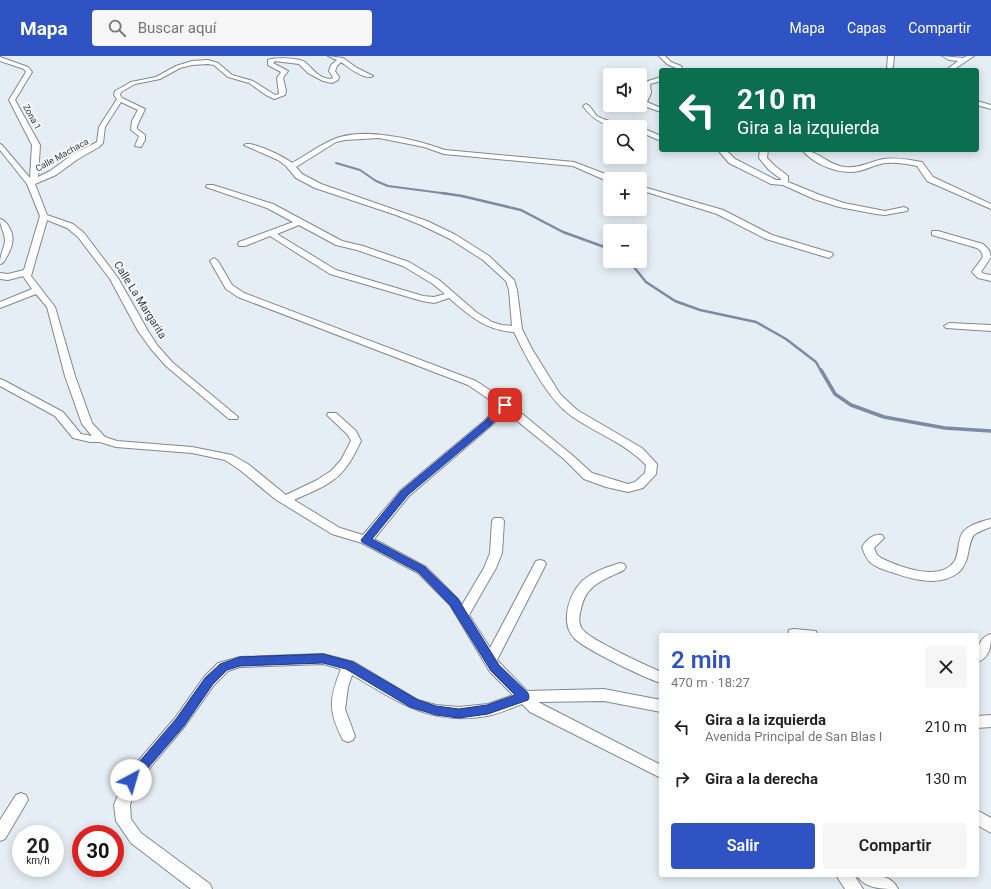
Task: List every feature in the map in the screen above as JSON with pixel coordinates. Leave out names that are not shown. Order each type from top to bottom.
[{"type":"street","points":[[331,56],[341,59],[355,69],[370,76]]},
{"type":"street","points":[[662,56],[669,63],[679,68]]},
{"type":"street","points":[[890,67],[891,56]]},
{"type":"street","points":[[944,56],[951,59],[963,60]]},
{"type":"street","points":[[952,68],[971,56]]},
{"type":"street","name":"Zona 1","points":[[0,59],[26,68],[29,72],[12,100],[36,145],[35,176],[31,183]]},
{"type":"street","name":"Calle Machaca","points":[[31,183],[53,173],[75,157],[97,146],[100,143],[102,127],[115,104],[120,99],[116,95],[118,91],[133,83],[158,78],[185,65],[208,62],[216,64],[230,76],[251,82],[268,94],[278,96],[282,94],[283,91],[280,78],[285,71],[270,64],[270,61],[274,59],[301,62],[305,64],[308,70],[327,81],[332,82],[336,77],[332,71],[334,65],[341,59]]},
{"type":"street","points":[[659,80],[647,83],[648,93],[644,102],[649,106],[659,109]]},
{"type":"street","points":[[120,99],[142,109],[135,118],[134,125],[134,130],[142,135],[140,146]]},
{"type":"street","points":[[979,104],[991,107]]},
{"type":"street","points":[[586,106],[595,117],[603,121]]},
{"type":"street","points":[[647,132],[659,138]]},
{"type":"street","points":[[291,167],[334,141],[344,138],[379,136],[426,145],[444,152],[574,164],[603,176]]},
{"type":"street","points":[[214,261],[229,287],[241,295],[472,383],[505,405],[568,457],[588,476],[610,484],[628,488],[639,485],[650,474],[652,464],[638,450],[573,412],[556,396],[527,349],[517,329],[513,290],[510,280],[486,258],[453,237],[424,223],[399,213],[318,186],[299,176],[281,158],[248,145]]},
{"type":"street","points":[[0,146],[31,183],[44,216],[27,276],[51,307],[70,376],[87,424],[101,439]]},
{"type":"street","points":[[724,152],[732,161],[774,182],[784,183],[817,197],[842,205],[876,212],[885,213],[904,210]]},
{"type":"street","points":[[764,152],[763,158],[772,168],[785,178],[784,183]]},
{"type":"street","points":[[808,152],[815,158],[832,166],[851,170],[885,161],[919,164],[930,179],[991,209]]},
{"type":"street","points":[[210,187],[270,206],[339,243],[360,248],[406,264],[436,282],[473,314],[489,324],[501,328],[517,329]]},
{"type":"street","points":[[647,190],[720,212],[769,237],[829,255]]},
{"type":"street","name":"Calle La Margarita","points":[[44,216],[70,226],[80,235],[114,278],[143,331],[154,347],[169,364],[233,417]]},
{"type":"street","points":[[0,221],[4,225],[9,238],[9,248],[0,261]]},
{"type":"street","points":[[242,244],[300,222]]},
{"type":"street","points":[[270,233],[333,272],[422,298],[434,300],[451,295]]},
{"type":"street","points":[[935,233],[980,246],[985,250],[987,257],[976,272],[981,276],[991,278]]},
{"type":"street","points":[[0,276],[8,277],[28,272]]},
{"type":"street","points":[[0,305],[37,290]]},
{"type":"street","points":[[949,326],[991,328]]},
{"type":"street","points":[[0,382],[59,414],[77,436],[90,439],[101,439],[116,444],[192,450],[228,457],[244,467],[285,500],[336,531],[366,540],[422,570],[454,602],[495,668],[535,708],[659,771]]},
{"type":"street","points":[[366,540],[405,493],[488,423],[505,405]]},
{"type":"street","points":[[285,500],[325,480],[340,468],[356,441],[352,433],[332,415]]},
{"type":"street","points":[[462,616],[490,568],[496,553],[498,520]]},
{"type":"street","points":[[878,538],[868,547],[874,559],[897,569],[923,576],[941,575],[955,569],[961,560],[968,534],[975,528],[991,523]]},
{"type":"street","points":[[490,660],[540,564]]},
{"type":"street","points":[[620,567],[590,581],[577,597],[572,621],[578,634],[598,647],[659,677]]},
{"type":"street","points":[[979,654],[991,639]]},
{"type":"street","points":[[204,889],[136,838],[124,821],[122,805],[131,780],[180,722],[209,681],[224,667],[240,662],[301,658],[323,659],[349,666],[414,704],[436,711],[459,713],[488,710],[524,697],[604,695],[659,706]]},
{"type":"street","points":[[348,736],[338,709],[341,687],[349,666]]},
{"type":"street","points":[[979,722],[991,721]]},
{"type":"street","points":[[0,834],[21,800]]},
{"type":"street","points":[[979,818],[991,826]]},
{"type":"street","points":[[846,877],[855,889]]},
{"type":"street","points":[[869,877],[890,889]]},
{"type":"waterway","points":[[336,163],[360,170],[376,181],[388,186],[446,194]]},
{"type":"waterway","points":[[442,193],[446,194]]},
{"type":"waterway","points":[[446,194],[521,210],[563,232],[603,246]]},
{"type":"waterway","points":[[635,268],[646,282],[675,301],[700,310],[756,322],[786,339],[816,362],[821,371]]},
{"type":"waterway","points":[[821,370],[835,394],[851,405],[884,417],[945,428],[991,431]]},
{"type":"route","points":[[131,780],[180,722],[209,681],[224,667],[240,662],[301,658],[323,659],[349,666],[414,704],[436,711],[459,713],[488,710],[524,697],[495,668],[454,602],[422,570],[366,540],[405,493],[488,423],[505,405]]}]
